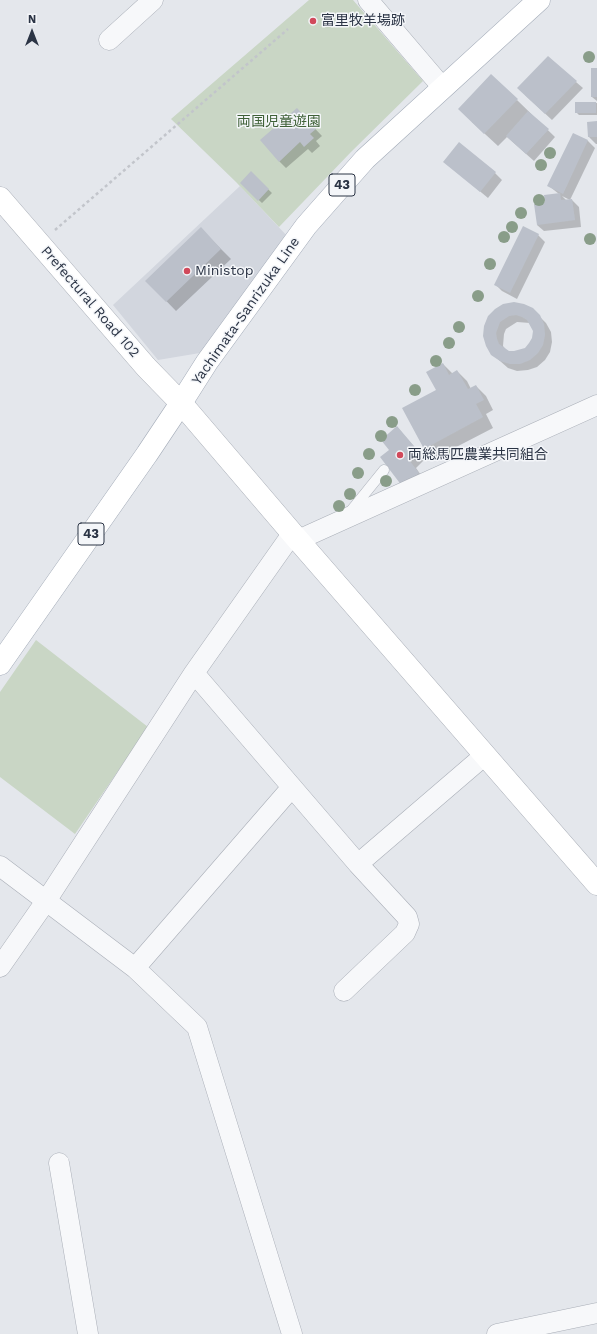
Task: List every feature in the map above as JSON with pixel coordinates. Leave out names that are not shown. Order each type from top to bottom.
[{"type":"main road","name":"Yachimata-Sanrizuka Line","points":[[0,664],[181,403],[207,362],[306,226],[365,159],[539,0]]},
{"type":"main road","name":"Prefectural Road 102","points":[[0,198],[146,367],[181,403],[295,537],[597,884]]},
{"type":"street","points":[[109,40],[153,0]]},
{"type":"street","points":[[368,0],[443,88]]},
{"type":"street","points":[[0,967],[46,901],[194,673],[295,537],[345,519],[597,406]]},
{"type":"street","points":[[194,673],[358,864],[407,917],[409,924],[405,933],[344,991]]},
{"type":"street","points":[[358,864],[485,755]]},
{"type":"street","points":[[135,968],[292,787]]},
{"type":"street","points":[[0,866],[135,968],[197,1026],[292,1334]]},
{"type":"street","points":[[59,1163],[88,1334]]},
{"type":"street","points":[[497,1334],[597,1313]]},
{"type":"lane","points":[[345,519],[384,470]]},
{"type":"path","points":[[40,243],[288,29]]},
{"type":"shaded area","points":[[240,186],[289,238],[200,353],[158,360],[113,305]]},
{"type":"green space","name":"両国児童遊園","points":[[309,0],[353,0],[423,81],[351,152],[279,227],[236,182],[171,119]]},
{"type":"green space","points":[[36,640],[148,727],[75,834],[0,777],[0,692]]},
{"type":"building","points":[[548,56],[577,81],[545,114],[517,88]]},
{"type":"building","points":[[591,68],[597,68],[597,97],[591,97]]},
{"type":"building","points":[[491,74],[518,99],[484,134],[458,109]]},
{"type":"building","points":[[575,102],[596,102],[596,113],[575,113]]},
{"type":"building","points":[[297,108],[316,129],[310,134],[314,138],[304,147],[300,142],[279,162],[260,140]]},
{"type":"building","points":[[528,111],[549,129],[526,154],[506,136]]},
{"type":"building","points":[[597,121],[597,137],[588,137],[587,122]]},
{"type":"building","points":[[573,133],[588,140],[563,194],[547,186]]},
{"type":"building","points":[[459,142],[496,172],[480,192],[443,162]]},
{"type":"building","points":[[251,171],[269,189],[258,201],[240,183]]},
{"type":"building","points":[[560,193],[561,200],[572,199],[575,220],[537,225],[534,204],[545,202],[544,195]]},
{"type":"building","points":[[523,226],[539,234],[510,293],[494,285]]},
{"type":"building","points":[[201,227],[221,249],[166,302],[145,281]]},
{"type":"building","points":[[514,302],[533,308],[540,315],[544,324],[545,335],[543,345],[538,353],[530,360],[520,364],[510,364],[500,361],[491,355],[483,336],[484,326],[488,316],[503,304]],"holes":[[[516,315],[527,320],[533,331],[532,338],[525,348],[509,351],[499,344],[497,339],[496,333],[500,322],[509,316]]]},
{"type":"building","points":[[443,363],[449,375],[457,370],[468,389],[476,385],[484,400],[476,404],[483,417],[424,449],[402,408],[436,390],[426,372]]},
{"type":"building","name":"両総馬匹農業共同組合","points":[[397,426],[419,452],[409,460],[419,473],[402,486],[380,457],[389,450],[381,440]]},
{"type":"place","name":"富里牧羊場跡","points":[[313,21]]},
{"type":"place","name":"Ministop","points":[[187,271]]},
{"type":"place","name":"両総馬匹農業共同組合","points":[[400,455]]}]
